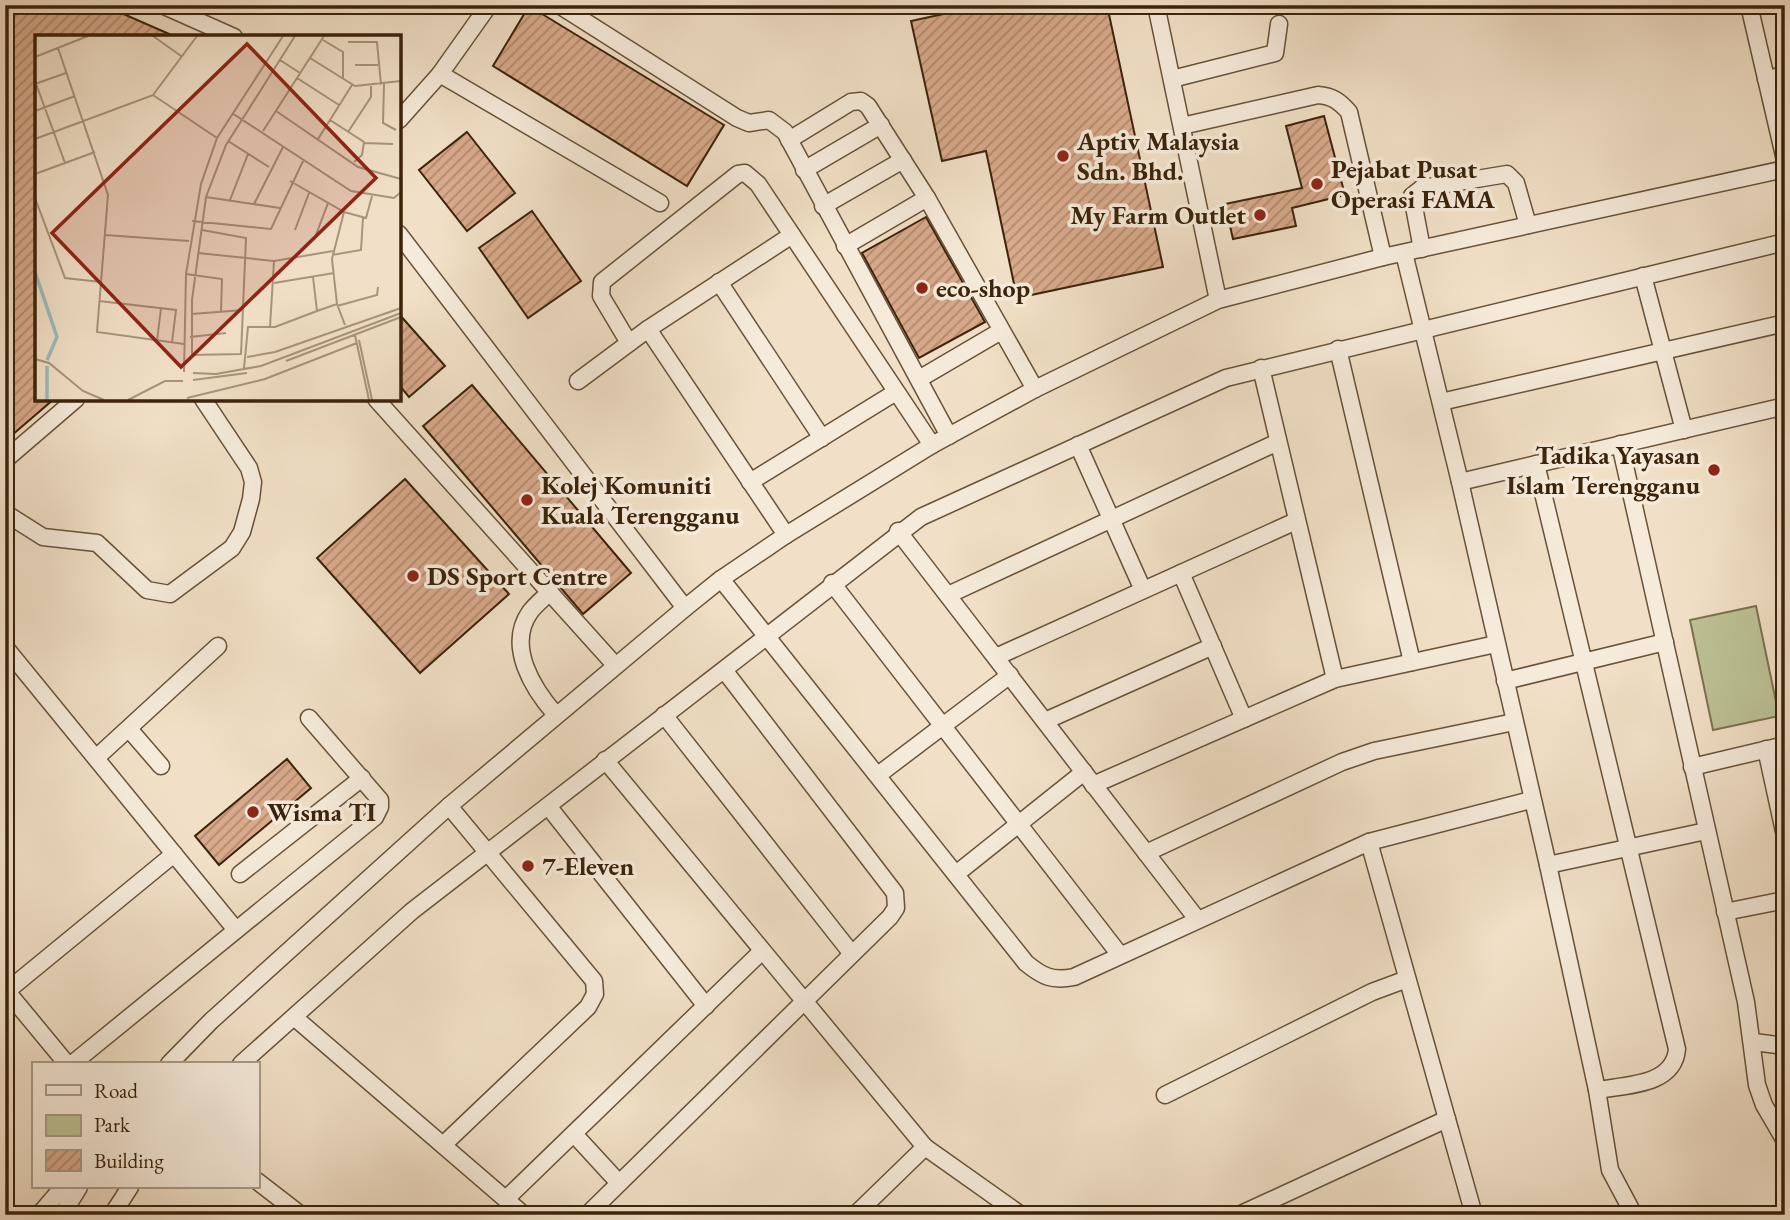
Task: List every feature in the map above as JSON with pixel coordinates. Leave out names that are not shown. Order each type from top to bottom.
[{"type":"street","points":[[162,5],[230,35]]},
{"type":"street","points":[[401,114],[440,74],[489,5]]},
{"type":"street","points":[[559,5],[737,118],[749,123],[769,120],[776,123],[789,140],[949,436]]},
{"type":"street","points":[[1156,5],[1218,300]]},
{"type":"street","points":[[1748,5],[1766,79],[1779,106],[1785,160]]},
{"type":"street","points":[[1172,79],[1275,53],[1279,24]]},
{"type":"street","points":[[440,74],[660,203]]},
{"type":"street","points":[[1766,79],[1785,75]]},
{"type":"street","points":[[1182,126],[1318,95],[1328,95],[1340,102],[1349,112],[1383,257]]},
{"type":"street","points":[[789,140],[851,102],[861,101],[881,125],[927,198],[1035,388]]},
{"type":"street","points":[[804,170],[881,125]]},
{"type":"street","points":[[823,206],[903,160]]},
{"type":"street","points":[[171,1062],[211,1021],[449,806],[721,579],[786,535],[932,445],[1035,388],[1218,300],[1383,257],[1785,169]]},
{"type":"street","points":[[629,343],[601,296],[602,282],[738,174],[745,173],[758,184],[932,445]]},
{"type":"street","points":[[1422,249],[1412,196],[1422,188],[1507,174],[1516,183],[1528,225]]},
{"type":"street","points":[[845,246],[927,198]]},
{"type":"street","points":[[578,380],[648,329],[792,234]]},
{"type":"street","points":[[401,237],[685,608]]},
{"type":"street","points":[[243,1062],[403,918],[724,670],[898,531],[921,517],[1226,378],[1785,242]]},
{"type":"street","points":[[1404,253],[1548,865],[1597,1090],[1610,1170],[1634,1215]]},
{"type":"street","points":[[1643,276],[1684,430]]},
{"type":"street","points":[[719,282],[822,438]]},
{"type":"street","points":[[1441,402],[1785,323]]},
{"type":"street","points":[[648,329],[786,535]]},
{"type":"street","points":[[919,379],[1001,331]]},
{"type":"street","points":[[1338,349],[1412,662]]},
{"type":"street","points":[[1261,368],[1335,679]]},
{"type":"street","points":[[750,482],[897,392]]},
{"type":"street","points":[[7,456],[74,401]]},
{"type":"street","points":[[5,513],[43,537],[97,543],[147,590],[170,594],[232,548],[242,532],[251,499],[253,482],[249,468],[203,401]]},
{"type":"street","points":[[378,401],[615,666]]},
{"type":"street","points":[[1460,482],[1785,406]]},
{"type":"street","points":[[948,595],[1278,442]]},
{"type":"street","points":[[1620,444],[1754,1042],[1757,1085],[1764,1105],[1785,1141]]},
{"type":"street","points":[[1078,445],[1143,590]]},
{"type":"street","points":[[1536,464],[1677,1049],[1671,1068],[1653,1079],[1597,1090]]},
{"type":"street","points":[[996,657],[1296,521]]},
{"type":"street","points":[[898,531],[1197,919]]},
{"type":"street","points":[[1181,573],[1244,719]]},
{"type":"street","points":[[721,579],[1026,963],[1042,976],[1055,980],[1074,977],[1368,842],[1392,833],[1531,800]]},
{"type":"street","points":[[832,583],[1120,955]]},
{"type":"street","points":[[550,592],[530,612],[524,626],[522,642],[528,677],[556,715]]},
{"type":"street","points":[[1505,681],[1665,642]]},
{"type":"street","points":[[956,874],[1019,825],[1089,779],[1244,719],[1335,679],[1496,644]]},
{"type":"street","points":[[96,758],[218,646]]},
{"type":"street","points":[[1045,721],[1213,646]]},
{"type":"street","points":[[6,648],[236,930]]},
{"type":"street","points":[[587,1215],[890,917],[896,908],[895,893],[724,670]]},
{"type":"street","points":[[878,775],[1010,675]]},
{"type":"street","points":[[664,715],[852,954]]},
{"type":"street","points":[[74,1062],[375,817],[380,800],[309,718]]},
{"type":"street","points":[[1146,853],[1342,762],[1374,751],[1514,722]]},
{"type":"street","points":[[129,729],[161,766]]},
{"type":"street","points":[[1692,767],[1785,745]]},
{"type":"street","points":[[1766,750],[1785,836]]},
{"type":"street","points":[[605,760],[925,1147],[1021,1215]]},
{"type":"street","points":[[240,874],[362,778]]},
{"type":"street","points":[[443,1145],[588,1007],[595,994],[594,981],[449,806]]},
{"type":"street","points":[[548,806],[706,1006]]},
{"type":"street","points":[[1548,865],[1706,831]]},
{"type":"street","points":[[1368,842],[1474,1215]]},
{"type":"street","points":[[65,1062],[6,990],[174,854]]},
{"type":"street","points":[[1725,912],[1785,900]]},
{"type":"street","points":[[506,1199],[762,951]]},
{"type":"street","points":[[1165,1095],[1372,992],[1407,979]]},
{"type":"street","points":[[294,1017],[524,1215]]},
{"type":"street","points":[[1754,1042],[1785,1046]]},
{"type":"street","points":[[1240,1215],[1447,1119]]},
{"type":"street","points":[[574,1134],[619,1183]]},
{"type":"street","points":[[860,1210],[925,1147]]},
{"type":"street","points":[[259,1183],[301,1215]]},
{"type":"street","points":[[39,1215],[63,1188]]},
{"type":"street","points":[[62,1215],[78,1188]]},
{"type":"street","points":[[112,1215],[129,1188]]},
{"type":"street","points":[[860,1210],[880,1215]]},
{"type":"green space","points":[[1756,606],[1779,716],[1713,730],[1690,620]]},
{"type":"building","points":[[5,5],[103,5],[171,35],[35,35],[35,401],[52,401],[5,441]]},
{"type":"building","name":"Aptiv Malaysia Sdn. Bhd.","points":[[985,5],[1107,5],[1163,267],[1017,298],[986,151],[942,161],[911,21]]},
{"type":"building","points":[[529,6],[724,125],[687,186],[493,66]]},
{"type":"building","points":[[1324,116],[1345,195],[1292,208],[1296,226],[1233,239],[1225,204],[1302,188],[1286,126]]},
{"type":"building","points":[[467,132],[515,193],[467,231],[419,170]]},
{"type":"building","points":[[532,211],[581,281],[528,318],[479,248]]},
{"type":"building","name":"eco-shop","points":[[926,217],[985,322],[919,358],[862,253]]},
{"type":"building","points":[[401,316],[445,366],[409,397],[401,387]]},
{"type":"building","name":"Kolej Komuniti Kuala Terengganu","points":[[472,385],[631,573],[583,614],[423,426]]},
{"type":"building","name":"DS Sport Centre","points":[[405,479],[509,594],[420,673],[317,558]]},
{"type":"building","name":"Wisma TI","points":[[287,759],[311,788],[219,865],[195,836]]},
{"type":"place","name":"Aptiv Malaysia Sdn. Bhd.","points":[[1063,156]]},
{"type":"place","name":"Pejabat Pusat Operasi FAMA","points":[[1317,184]]},
{"type":"place","name":"My Farm Outlet","points":[[1260,215]]},
{"type":"place","name":"eco-shop","points":[[922,288]]},
{"type":"place","name":"Tadika Yayasan Islam Terengganu","points":[[1714,470]]},
{"type":"place","name":"Kolej Komuniti Kuala Terengganu","points":[[527,500]]},
{"type":"place","name":"DS Sport Centre","points":[[413,576]]},
{"type":"place","name":"Wisma TI","points":[[253,812]]},
{"type":"place","name":"7-Eleven","points":[[528,866]]}]
